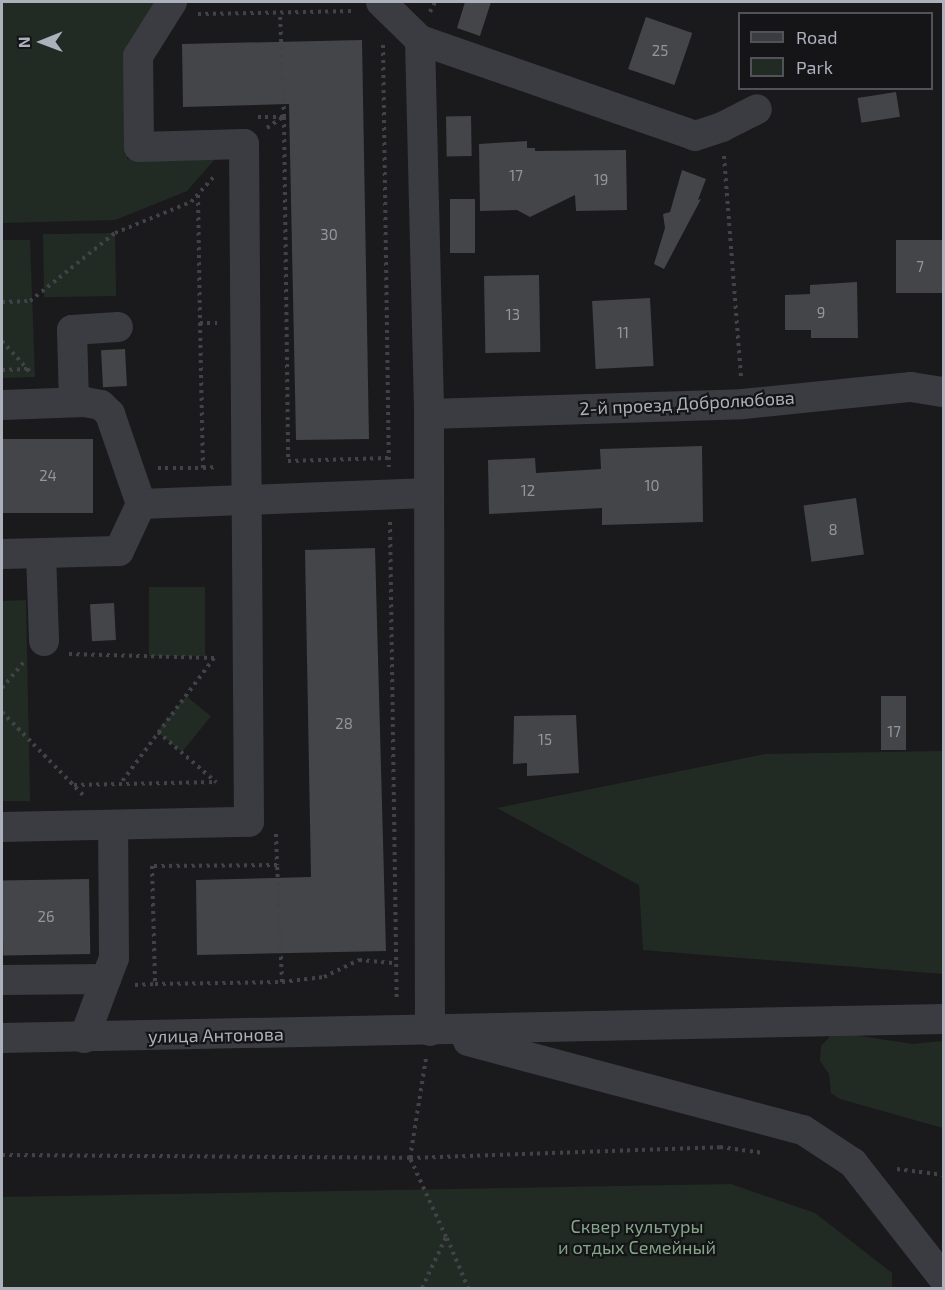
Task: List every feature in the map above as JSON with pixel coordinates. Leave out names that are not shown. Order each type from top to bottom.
[{"type":"street","points":[[372,6],[420,40],[695,136],[722,127],[757,109]]},
{"type":"street","points":[[2,827],[249,822],[249,500],[245,323],[247,130],[139,147],[138,56],[179,8]]},
{"type":"street","points":[[420,40],[429,414],[430,1031],[648,1086],[803,1130],[853,1163],[944,1279]]},
{"type":"street","points":[[74,402],[72,330],[118,327]]},
{"type":"street","name":"2-й проезд Добролюбова","points":[[429,414],[743,404],[910,387],[944,392]]},
{"type":"street","points":[[2,405],[74,402],[101,405],[110,414],[141,504],[119,551],[2,554]]},
{"type":"street","points":[[141,504],[429,493]]},
{"type":"street","points":[[41,553],[55,647]]},
{"type":"street","points":[[84,1038],[114,958],[113,825]]},
{"type":"street","points":[[2,980],[106,979]]},
{"type":"street","name":"улица Антонова","points":[[2,1038],[944,1019]]},
{"type":"path","points":[[179,8],[280,12],[372,6]]},
{"type":"path","points":[[280,12],[284,117],[288,460],[389,458]]},
{"type":"path","points":[[2,302],[30,300],[115,233],[191,202],[247,130],[284,117]]},
{"type":"path","points":[[247,130],[284,117]]},
{"type":"path","points":[[722,127],[743,404]]},
{"type":"path","points":[[128,468],[203,468],[198,194]]},
{"type":"path","points":[[200,323],[245,323]]},
{"type":"path","points":[[2,370],[28,369]]},
{"type":"path","points":[[55,647],[214,658],[120,784]]},
{"type":"path","points":[[2,712],[113,825]]},
{"type":"path","points":[[73,785],[216,782],[158,732]]},
{"type":"path","points":[[282,982],[324,977],[359,960],[396,963]]},
{"type":"path","points":[[430,1031],[411,1158],[468,1288]]},
{"type":"path","points":[[2,1155],[411,1158],[720,1147],[773,1154]]},
{"type":"path","points":[[853,1163],[944,1175]]},
{"type":"path","points":[[422,1288],[446,1237]]},
{"type":"green space","points":[[2,2],[158,2],[127,57],[127,159],[216,158],[187,191],[115,220],[2,223]]},
{"type":"green space","points":[[115,233],[116,296],[44,297],[43,234]]},
{"type":"green space","points":[[2,240],[30,240],[35,377],[2,378]]},
{"type":"green space","points":[[149,587],[205,587],[205,656],[149,656]]},
{"type":"green space","points":[[26,600],[30,801],[2,801],[2,601]]},
{"type":"green space","points":[[186,696],[211,716],[182,752],[157,732]]},
{"type":"green space","points":[[943,751],[943,974],[643,950],[639,885],[497,808],[765,754]]},
{"type":"green space","points":[[834,1032],[912,1044],[943,1041],[943,1128],[840,1099],[831,1093],[829,1074],[820,1061],[821,1046]]},
{"type":"green space","name":"Сквер культуры и отдых Семейный","points":[[731,1184],[815,1213],[892,1273],[892,1288],[2,1288],[2,1197]]},
{"type":"building","points":[[465,2],[491,2],[480,36],[457,28]]},
{"type":"building","points":[[646,17],[692,33],[674,85],[628,69]]},
{"type":"building","points":[[362,40],[369,439],[296,440],[289,104],[183,107],[182,44]]},
{"type":"building","points":[[896,92],[900,117],[861,123],[857,98]]},
{"type":"building","points":[[446,116],[471,116],[472,156],[447,156]]},
{"type":"building","points":[[527,141],[527,148],[535,148],[535,151],[626,150],[627,210],[576,211],[575,195],[530,217],[517,210],[480,211],[479,144]]},
{"type":"building","points":[[682,170],[706,179],[698,200],[701,199],[664,269],[654,264],[665,228],[663,214],[670,212]]},
{"type":"building","points":[[450,199],[475,199],[475,253],[450,253]]},
{"type":"building","points":[[896,240],[944,240],[944,293],[896,293]]},
{"type":"building","points":[[539,275],[540,352],[485,353],[484,276]]},
{"type":"building","points":[[857,282],[858,338],[811,338],[811,330],[785,330],[785,295],[810,294],[810,285]]},
{"type":"building","points":[[650,298],[654,366],[596,369],[592,301]]},
{"type":"building","points":[[125,349],[127,386],[103,387],[101,350]]},
{"type":"building","points":[[2,439],[93,439],[93,513],[2,513]]},
{"type":"building","points":[[702,446],[703,522],[602,525],[602,508],[489,514],[488,460],[535,458],[536,473],[601,469],[600,449]]},
{"type":"building","points":[[856,498],[864,554],[811,562],[804,505]]},
{"type":"building","points":[[375,548],[386,951],[197,955],[196,880],[311,877],[305,550]]},
{"type":"building","points":[[114,603],[116,640],[92,641],[90,604]]},
{"type":"building","points":[[881,696],[906,696],[906,750],[881,750]]},
{"type":"building","points":[[576,715],[579,773],[527,776],[527,763],[513,764],[514,716]]},
{"type":"building","points":[[89,879],[90,954],[3,956],[2,881]]}]
